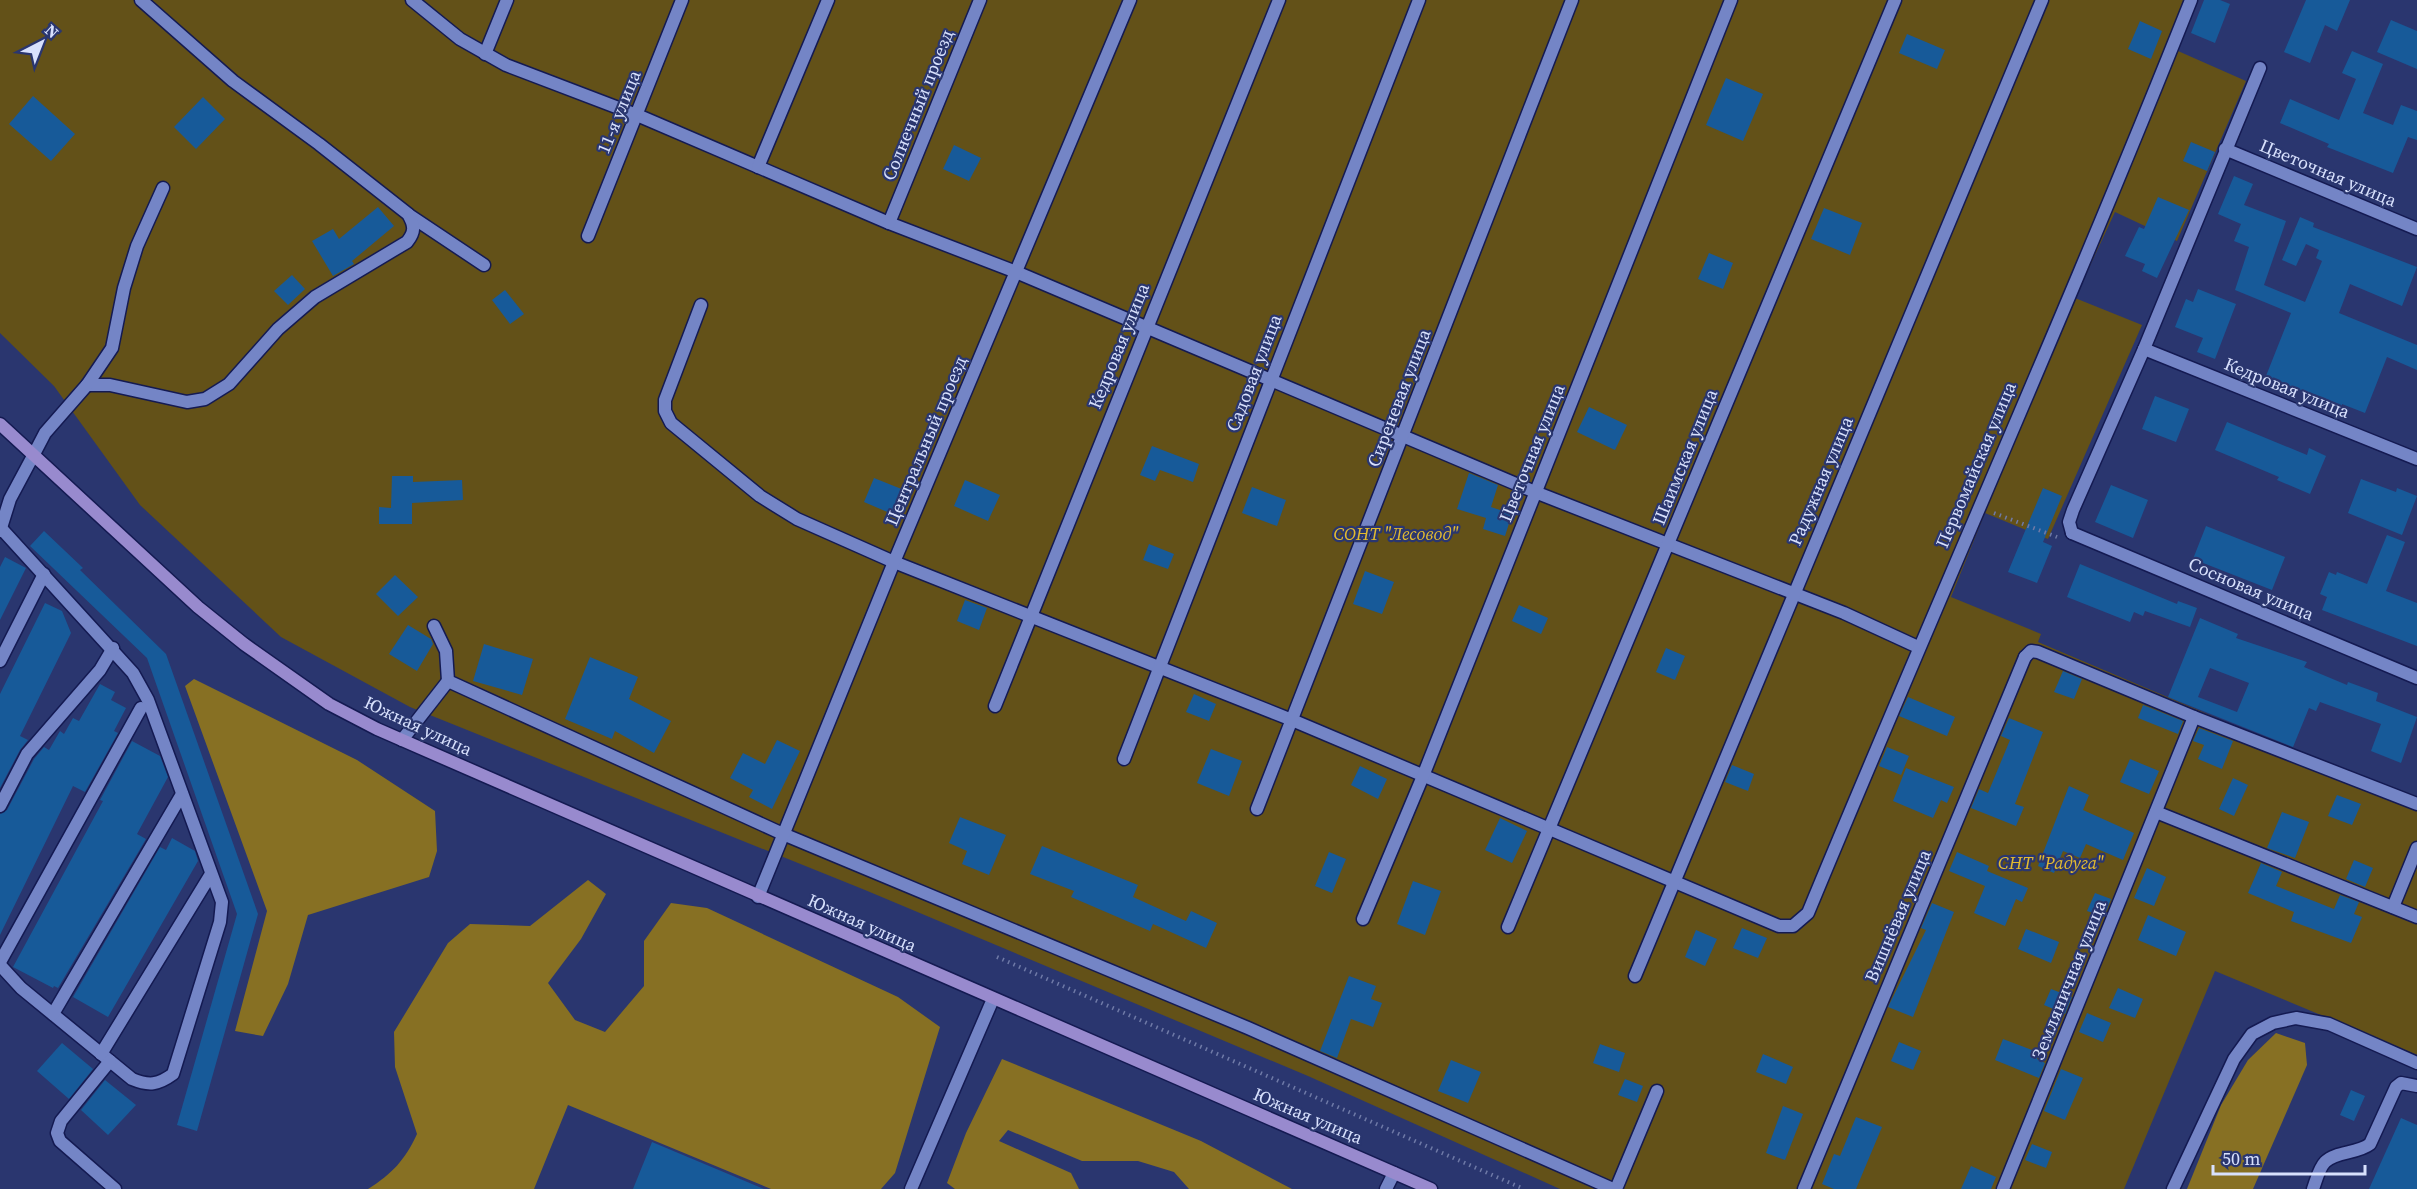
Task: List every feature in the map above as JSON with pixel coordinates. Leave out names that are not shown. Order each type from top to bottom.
[{"type":"main road","name":"Южная улица","points":[[0,424],[198,607],[285,676],[329,704],[402,740],[758,897],[1431,1189]]},
{"type":"street","points":[[141,0],[233,81],[320,144],[408,214],[484,265]]},
{"type":"street","points":[[412,0],[460,39],[485,54],[638,116],[889,223],[1016,272],[1535,492],[1793,593],[1918,647]]},
{"type":"street","points":[[485,54],[507,0]]},
{"type":"street","name":"11-я улица","points":[[588,236],[638,116],[682,0]]},
{"type":"street","points":[[758,167],[828,0]]},
{"type":"street","name":"Солнечный проезд","points":[[889,223],[980,0]]},
{"type":"street","name":"Центральный проезд","points":[[758,897],[894,562],[1130,0]]},
{"type":"street","name":"Кедровая улица","points":[[995,706],[1279,0]]},
{"type":"street","name":"Садовая улица","points":[[1124,759],[1419,0]]},
{"type":"street","name":"Сиреневая улица","points":[[1257,809],[1572,0]]},
{"type":"street","name":"Цветочная улица","points":[[1363,919],[1423,776],[1731,0]]},
{"type":"street","name":"Шаимская улица","points":[[1508,927],[1895,0]]},
{"type":"street","name":"Радужная улица","points":[[1635,976],[2042,0]]},
{"type":"street","name":"Первомайская улица","points":[[1674,882],[1779,926],[1793,926],[1808,914],[1918,647],[2142,124],[2191,0]]},
{"type":"street","points":[[2072,533],[2069,522],[2073,510],[2144,349],[2260,68]]},
{"type":"street","name":"Цветочная улица","points":[[2225,149],[2417,230]]},
{"type":"street","points":[[141,708],[0,964],[21,988],[132,1079],[147,1085],[161,1083],[173,1074],[220,922],[222,902],[148,700],[133,673],[113,648],[0,529],[10,499],[54,420],[87,386],[112,348],[124,288],[137,246],[163,189]]},
{"type":"street","points":[[87,386],[110,385],[187,402],[205,399],[229,384],[278,329],[315,297],[407,242],[414,234],[414,224],[408,214]]},
{"type":"street","points":[[701,305],[665,400],[665,411],[671,423],[760,496],[807,524],[1029,617],[1292,720],[1674,882]]},
{"type":"street","name":"Кедровая улица","points":[[2144,349],[2417,459]]},
{"type":"street","name":"Сосновая улица","points":[[2072,533],[2417,678]]},
{"type":"street","points":[[0,661],[44,574]]},
{"type":"street","points":[[402,740],[448,681],[446,651],[434,626]]},
{"type":"street","points":[[0,806],[27,754],[100,670],[113,648]]},
{"type":"street","name":"Вишнёвая улица","points":[[1804,1189],[2025,657],[2031,651],[2038,652],[2194,717]]},
{"type":"street","points":[[448,681],[783,834],[1248,1028],[1615,1189],[1657,1091]]},
{"type":"street","points":[[2194,717],[2417,804]]},
{"type":"street","name":"Земляничная улица","points":[[2003,1189],[2194,717]]},
{"type":"street","points":[[53,1014],[182,794]]},
{"type":"street","points":[[2156,812],[2417,917]]},
{"type":"street","points":[[2392,907],[2417,848]]},
{"type":"street","points":[[115,1189],[60,1141],[57,1133],[61,1121],[106,1057],[212,874]]},
{"type":"street","points":[[911,1189],[993,999]]},
{"type":"street","points":[[2173,1189],[2234,1059],[2252,1034],[2273,1023],[2296,1018],[2329,1024],[2417,1063]]},
{"type":"street","points":[[2313,1189],[2324,1163],[2332,1157],[2362,1150],[2370,1144],[2396,1087],[2402,1083],[2417,1086]]},
{"type":"street","points":[[1386,1189],[1394,1173]]},
{"type":"path","points":[[1978,507],[2054,537],[2072,533]]},
{"type":"path","points":[[997,957],[1524,1189]]},
{"type":"green space","name":"СОНТ \"Лесовод\"","points":[[0,0],[2198,0],[2178,51],[2246,81],[2177,241],[2115,212],[2075,298],[2142,325],[2048,539],[1985,513],[1951,597],[2041,634],[2038,642],[2259,736],[2417,799],[2417,1055],[2215,971],[2124,1189],[1560,1189],[1308,1076],[865,890],[410,707],[281,637],[140,505],[54,386],[0,333]]},
{"type":"shaded area","points":[[194,679],[357,760],[435,811],[437,851],[429,877],[308,915],[288,984],[263,1036],[235,1031],[267,911],[185,686]]},
{"type":"shaded area","points":[[588,880],[606,894],[581,939],[548,983],[575,1020],[605,1032],[644,986],[644,941],[671,903],[707,908],[898,997],[940,1027],[895,1173],[881,1189],[771,1189],[568,1105],[534,1189],[368,1189],[397,1166],[417,1134],[395,1067],[394,1032],[448,943],[470,924],[530,926]]},
{"type":"shaded area","points":[[2276,1033],[2305,1043],[2307,1065],[2253,1189],[2187,1189],[2221,1105],[2248,1060]]},
{"type":"shaded area","points":[[1002,1059],[1201,1141],[1292,1189],[1189,1189],[1174,1172],[1138,1161],[1082,1161],[1008,1130],[999,1141],[1071,1173],[1079,1189],[955,1189],[947,1183],[966,1133]]},
{"type":"building","points":[[2204,0],[2220,0],[2230,4],[2215,43],[2191,33]]},
{"type":"building","points":[[2306,0],[2350,0],[2337,31],[2325,25],[2310,63],[2284,52]]},
{"type":"building","points":[[2391,20],[2417,31],[2417,69],[2377,52]]},
{"type":"building","points":[[2140,21],[2162,31],[2151,59],[2128,49]]},
{"type":"building","points":[[1907,34],[1945,50],[1937,69],[1899,53]]},
{"type":"building","points":[[2352,51],[2383,64],[2363,113],[2393,125],[2401,105],[2417,111],[2417,140],[2408,137],[2393,173],[2327,147],[2329,144],[2280,123],[2290,99],[2339,120],[2356,79],[2342,73]]},
{"type":"building","points":[[1726,78],[1763,94],[1743,141],[1706,125]]},
{"type":"building","points":[[33,96],[75,134],[51,161],[9,124]]},
{"type":"building","points":[[203,97],[225,119],[196,149],[174,127]]},
{"type":"building","points":[[2191,142],[2215,152],[2207,171],[2183,161]]},
{"type":"building","points":[[954,145],[981,158],[969,181],[943,169]]},
{"type":"building","points":[[2234,176],[2253,184],[2244,205],[2286,221],[2264,285],[2305,302],[2322,261],[2316,258],[2319,250],[2306,244],[2296,266],[2282,260],[2300,217],[2314,223],[2313,227],[2417,267],[2402,306],[2350,284],[2339,313],[2417,345],[2417,370],[2387,357],[2365,413],[2342,404],[2342,407],[2266,376],[2291,313],[2235,290],[2249,247],[2234,241],[2241,224],[2218,214]]},
{"type":"building","points":[[2158,197],[2189,210],[2157,278],[2142,271],[2145,264],[2125,256],[2139,227],[2144,229]]},
{"type":"building","points":[[378,207],[394,226],[352,261],[354,264],[333,276],[312,241],[333,229],[339,239]]},
{"type":"building","points":[[1824,208],[1862,223],[1850,255],[1811,239]]},
{"type":"building","points":[[1709,253],[1733,263],[1723,289],[1698,279]]},
{"type":"building","points":[[292,275],[305,289],[288,305],[274,291]]},
{"type":"building","points":[[2198,289],[2236,304],[2215,359],[2197,352],[2203,338],[2175,327],[2186,299],[2193,302]]},
{"type":"building","points":[[505,290],[524,314],[510,324],[492,300]]},
{"type":"building","points":[[2155,396],[2189,409],[2176,442],[2142,429]]},
{"type":"building","points":[[1589,407],[1627,425],[1615,450],[1577,432]]},
{"type":"building","points":[[2227,422],[2307,455],[2309,448],[2326,456],[2310,494],[2277,480],[2279,477],[2215,450]]},
{"type":"building","points":[[1152,446],[1199,464],[1193,482],[1160,470],[1155,481],[1140,475]]},
{"type":"building","points":[[1469,473],[1498,485],[1491,507],[1512,514],[1505,536],[1483,529],[1486,518],[1457,509]]},
{"type":"building","points":[[392,476],[413,476],[413,482],[462,480],[463,500],[412,503],[412,524],[379,524],[379,507],[391,508]]},
{"type":"building","points":[[874,478],[909,492],[899,517],[864,502]]},
{"type":"building","points":[[2361,479],[2396,492],[2397,488],[2417,496],[2402,535],[2348,513]]},
{"type":"building","points":[[965,480],[1000,495],[988,521],[954,506]]},
{"type":"building","points":[[2111,485],[2148,500],[2133,538],[2095,522]]},
{"type":"building","points":[[1252,487],[1286,500],[1277,526],[1242,513]]},
{"type":"building","points":[[2043,488],[2062,496],[2043,542],[2052,546],[2037,583],[2008,572]]},
{"type":"building","points":[[2206,526],[2285,557],[2272,590],[2193,559]]},
{"type":"building","points":[[44,531],[83,568],[80,570],[166,654],[258,914],[197,1131],[177,1125],[237,914],[147,658],[30,546]]},
{"type":"building","points":[[2387,535],[2405,542],[2386,591],[2417,603],[2417,646],[2322,610],[2327,597],[2320,594],[2329,572],[2336,575],[2337,572],[2367,584]]},
{"type":"building","points":[[1149,544],[1174,554],[1168,569],[1143,560]]},
{"type":"building","points":[[5,557],[26,568],[0,620],[0,567]]},
{"type":"building","points":[[2080,564],[2177,604],[2178,601],[2197,608],[2190,627],[2145,611],[2143,616],[2134,612],[2130,622],[2067,597]]},
{"type":"building","points":[[1365,571],[1394,582],[1382,614],[1353,604]]},
{"type":"building","points":[[395,575],[418,597],[398,616],[376,594]]},
{"type":"building","points":[[965,600],[987,608],[979,630],[957,621]]},
{"type":"building","points":[[45,603],[62,611],[71,633],[20,736],[28,740],[20,750],[0,788],[0,694]]},
{"type":"building","points":[[1519,605],[1548,618],[1541,634],[1512,621]]},
{"type":"building","points":[[2200,618],[2238,634],[2236,638],[2307,662],[2304,667],[2347,685],[2348,682],[2378,693],[2376,701],[2417,717],[2401,763],[2371,751],[2381,724],[2320,702],[2316,711],[2309,708],[2293,747],[2168,697]],"holes":[[[2210,668],[2249,683],[2237,712],[2198,697]]]},
{"type":"building","points":[[408,625],[431,639],[433,644],[417,671],[389,654]]},
{"type":"building","points":[[484,644],[533,659],[522,695],[473,681]]},
{"type":"building","points":[[1666,648],[1685,656],[1675,680],[1656,672]]},
{"type":"building","points":[[590,657],[638,677],[629,699],[671,721],[654,753],[615,731],[612,739],[565,719]]},
{"type":"building","points":[[2063,671],[2082,679],[2074,699],[2054,692]]},
{"type":"building","points":[[100,684],[115,692],[111,700],[126,708],[114,731],[118,733],[85,792],[73,786],[0,935],[0,814],[7,810],[34,759],[44,747],[49,750],[60,731],[64,734],[73,718],[79,721]]},
{"type":"building","points":[[1194,694],[1216,704],[1209,721],[1186,712]]},
{"type":"building","points":[[1908,697],[1955,717],[1947,736],[1899,716]]},
{"type":"building","points":[[2143,705],[2183,721],[2178,734],[2138,718]]},
{"type":"building","points":[[2009,718],[2043,732],[2015,804],[2024,807],[2016,826],[1971,808],[1979,789],[1988,793],[2010,740],[2001,736]]},
{"type":"building","points":[[2199,728],[2233,741],[2222,769],[2198,759],[2204,745],[2193,741]]},
{"type":"building","points":[[777,740],[800,751],[772,809],[749,797],[753,790],[730,778],[743,753],[765,764]]},
{"type":"building","points":[[132,741],[160,756],[168,777],[137,834],[146,839],[58,988],[54,986],[53,988],[13,967],[103,801],[100,800]]},
{"type":"building","points":[[1887,747],[1909,756],[1901,775],[1879,766]]},
{"type":"building","points":[[1211,749],[1242,761],[1229,796],[1197,783]]},
{"type":"building","points":[[2130,759],[2159,771],[2149,794],[2120,782]]},
{"type":"building","points":[[1732,765],[1754,774],[1748,791],[1725,782]]},
{"type":"building","points":[[1360,766],[1387,779],[1378,799],[1351,785]]},
{"type":"building","points":[[1906,768],[1954,787],[1947,803],[1941,800],[1933,818],[1893,801]]},
{"type":"building","points":[[2233,778],[2248,785],[2234,816],[2219,809]]},
{"type":"building","points":[[2069,786],[2089,795],[2083,810],[2134,833],[2123,860],[2086,844],[2080,858],[2063,851],[2054,873],[2038,866]]},
{"type":"building","points":[[2337,795],[2361,804],[2352,825],[2328,816]]},
{"type":"building","points":[[2282,812],[2309,822],[2295,858],[2267,848]]},
{"type":"building","points":[[960,817],[1006,835],[989,875],[962,864],[967,851],[949,843]]},
{"type":"building","points":[[1500,818],[1527,831],[1512,863],[1485,850]]},
{"type":"building","points":[[172,838],[195,851],[198,861],[108,1017],[73,997],[160,847],[166,850]]},
{"type":"building","points":[[1042,846],[1138,885],[1133,897],[1186,921],[1191,911],[1217,923],[1206,948],[1153,924],[1150,931],[1071,897],[1074,891],[1030,874]]},
{"type":"building","points":[[1329,852],[1346,859],[1332,893],[1315,886]]},
{"type":"building","points":[[1957,852],[1989,866],[1987,871],[2028,888],[2022,902],[2016,899],[2005,926],[1974,913],[1985,886],[1949,871]]},
{"type":"building","points":[[2354,860],[2373,868],[2365,887],[2346,879]]},
{"type":"building","points":[[2261,863],[2282,872],[2276,886],[2334,909],[2340,895],[2359,902],[2354,914],[2362,917],[2351,943],[2291,921],[2294,912],[2248,893]]},
{"type":"building","points":[[2147,868],[2166,877],[2154,906],[2134,898]]},
{"type":"building","points":[[1413,881],[1441,891],[1425,935],[1397,924]]},
{"type":"building","points":[[2095,893],[2111,899],[2104,917],[2087,911]]},
{"type":"building","points":[[1932,903],[1954,912],[1913,1017],[1888,1007],[1926,930],[1921,928]]},
{"type":"building","points":[[2148,915],[2186,932],[2176,956],[2138,940]]},
{"type":"building","points":[[1742,928],[1767,938],[1758,958],[1733,948]]},
{"type":"building","points":[[2026,929],[2059,942],[2051,963],[2018,949]]},
{"type":"building","points":[[1696,930],[1717,939],[1705,966],[1685,957]]},
{"type":"building","points":[[1349,976],[1376,986],[1371,999],[1382,1003],[1373,1027],[1351,1019],[1337,1058],[1320,1051]]},
{"type":"building","points":[[2118,988],[2143,999],[2135,1018],[2109,1008]]},
{"type":"building","points":[[2051,989],[2072,997],[2065,1014],[2044,1005]]},
{"type":"building","points":[[2087,1013],[2111,1023],[2103,1042],[2079,1032]]},
{"type":"building","points":[[2003,1039],[2040,1053],[2037,1059],[2045,1063],[2039,1078],[1995,1060]]},
{"type":"building","points":[[1899,1042],[1921,1051],[1913,1070],[1891,1061]]},
{"type":"building","points":[[62,1043],[93,1069],[69,1099],[37,1071]]},
{"type":"building","points":[[1600,1044],[1625,1053],[1619,1072],[1593,1063]]},
{"type":"building","points":[[1763,1054],[1793,1067],[1786,1084],[1756,1072]]},
{"type":"building","points":[[1451,1060],[1481,1072],[1468,1103],[1438,1091]]},
{"type":"building","points":[[2061,1069],[2083,1078],[2065,1120],[2044,1111]]},
{"type":"building","points":[[1625,1079],[1643,1086],[1637,1102],[1618,1095]]},
{"type":"building","points":[[105,1080],[136,1105],[108,1135],[81,1110]]},
{"type":"building","points":[[2351,1090],[2365,1096],[2354,1121],[2340,1115]]},
{"type":"building","points":[[1783,1106],[1803,1114],[1785,1160],[1766,1153]]},
{"type":"building","points":[[1856,1117],[1882,1127],[1856,1189],[1834,1189],[1822,1184],[1834,1154],[1840,1156]]},
{"type":"building","points":[[2401,1118],[2417,1125],[2417,1189],[2369,1189]]},
{"type":"building","points":[[652,1142],[764,1189],[633,1189]]},
{"type":"building","points":[[2032,1144],[2052,1152],[2046,1168],[2025,1160]]},
{"type":"building","points":[[1971,1166],[1996,1177],[1991,1189],[1961,1189]]},
{"type":"park label","name":"СНТ \"Радуга\"","points":[[2051,863]]}]
